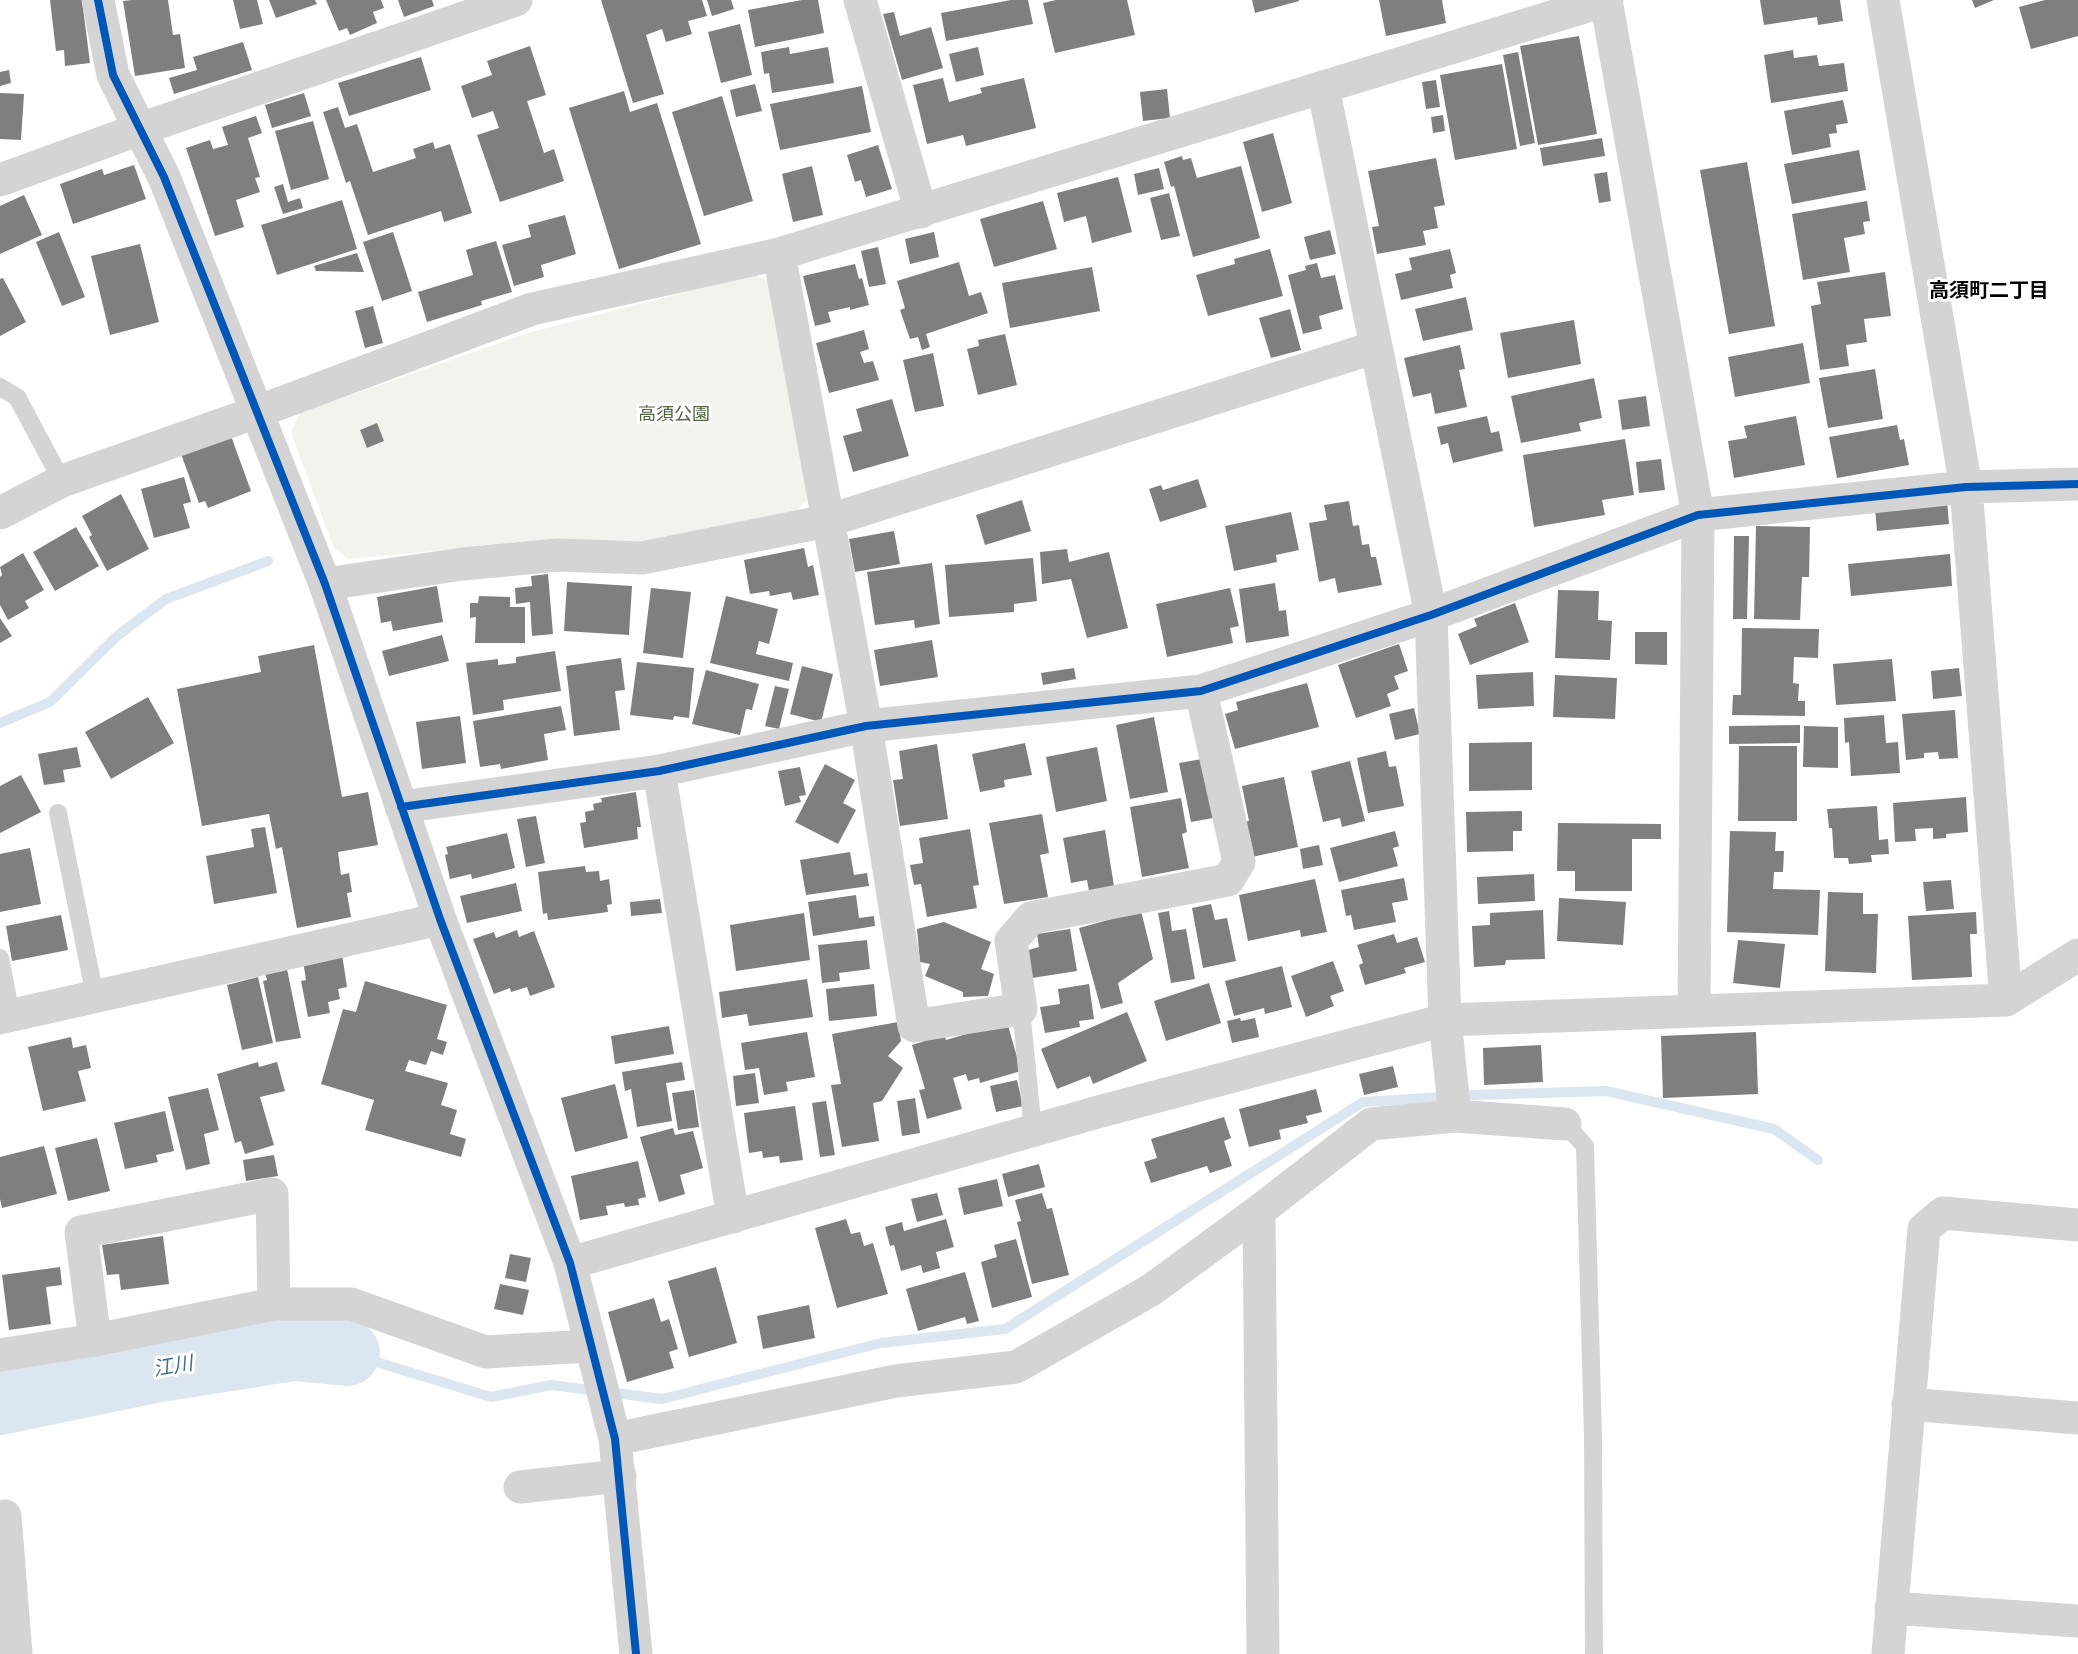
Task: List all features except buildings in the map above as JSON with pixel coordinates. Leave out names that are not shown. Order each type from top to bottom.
[{"type":"street","points":[[98,0],[113,75],[164,177],[325,584],[440,919],[570,1263],[615,1439],[636,1654]]},
{"type":"street","points":[[0,180],[140,129],[516,0]]},
{"type":"street","points":[[860,0],[921,212]]},
{"type":"street","points":[[0,513],[62,481],[257,412],[532,309],[779,254],[1606,0],[1698,515],[1694,1010]]},
{"type":"street","points":[[1883,0],[1966,487],[2006,1000]]},
{"type":"street","points":[[1323,87],[1431,615],[1445,1020],[1455,1116]]},
{"type":"street","points":[[779,254],[866,726],[914,1026],[1020,1009],[1011,941],[1031,918],[1228,880],[1239,862],[1201,691]]},
{"type":"street","points":[[325,584],[463,564],[558,555],[642,558],[827,521],[1376,347]]},
{"type":"street","points":[[401,807],[659,771],[866,726],[1201,691],[1431,615],[1698,515],[1966,487],[2078,484]]},
{"type":"street","points":[[659,771],[733,1217]]},
{"type":"street","points":[[6,1016],[440,919]]},
{"type":"street","points":[[570,1263],[1033,1131],[1445,1020],[2006,1000],[2078,955]]},
{"type":"street","points":[[615,1439],[896,1381],[1016,1367],[1151,1290],[1259,1211],[1371,1124],[1455,1116],[1565,1124]]},
{"type":"street","points":[[95,1340],[81,1232],[272,1194],[274,1304]]},
{"type":"street","points":[[1259,1211],[1263,1654]]},
{"type":"street","points":[[1888,1654],[1924,1229],[1943,1213],[2078,1225]]},
{"type":"street","points":[[0,1355],[95,1340],[274,1304],[351,1304],[486,1352],[590,1346]]},
{"type":"street","points":[[1908,1404],[2078,1418]]},
{"type":"street","points":[[520,1487],[620,1476]]},
{"type":"street","points":[[0,1517],[5,1516],[16,1654]]},
{"type":"street","points":[[1891,1608],[2078,1621]]},
{"type":"lane","points":[[0,387],[17,397],[62,481]]},
{"type":"lane","points":[[58,813],[95,996]]},
{"type":"lane","points":[[0,958],[6,1016]]},
{"type":"lane","points":[[1020,1009],[1033,1131]]},
{"type":"lane","points":[[1565,1124],[1585,1146],[1593,1437],[1594,1654]]},
{"type":"green space","name":"高須公園","points":[[755,274],[768,282],[808,499],[795,512],[637,542],[552,540],[348,559],[334,548],[291,432],[300,413],[528,333]]},
{"type":"waterway","points":[[0,723],[50,702],[117,636],[166,599],[268,561]]},
{"type":"waterway","points":[[347,1353],[491,1397],[551,1385],[662,1399],[881,1343],[1005,1329],[1363,1102],[1474,1095],[1606,1091],[1774,1129],[1818,1160]]},
{"type":"waterway","name":"江川","points":[[0,1402],[154,1370],[294,1348],[347,1353]]},
{"type":"cycle path","points":[[98,0],[113,75],[164,177],[325,584],[440,919],[570,1263],[615,1439],[636,1654]]},
{"type":"cycle path","points":[[401,807],[659,771],[866,726],[1201,691],[1431,615],[1698,515],[1966,487],[2078,484]]},
{"type":"district","name":"高須町二丁目","points":[[1989,291]]}]
